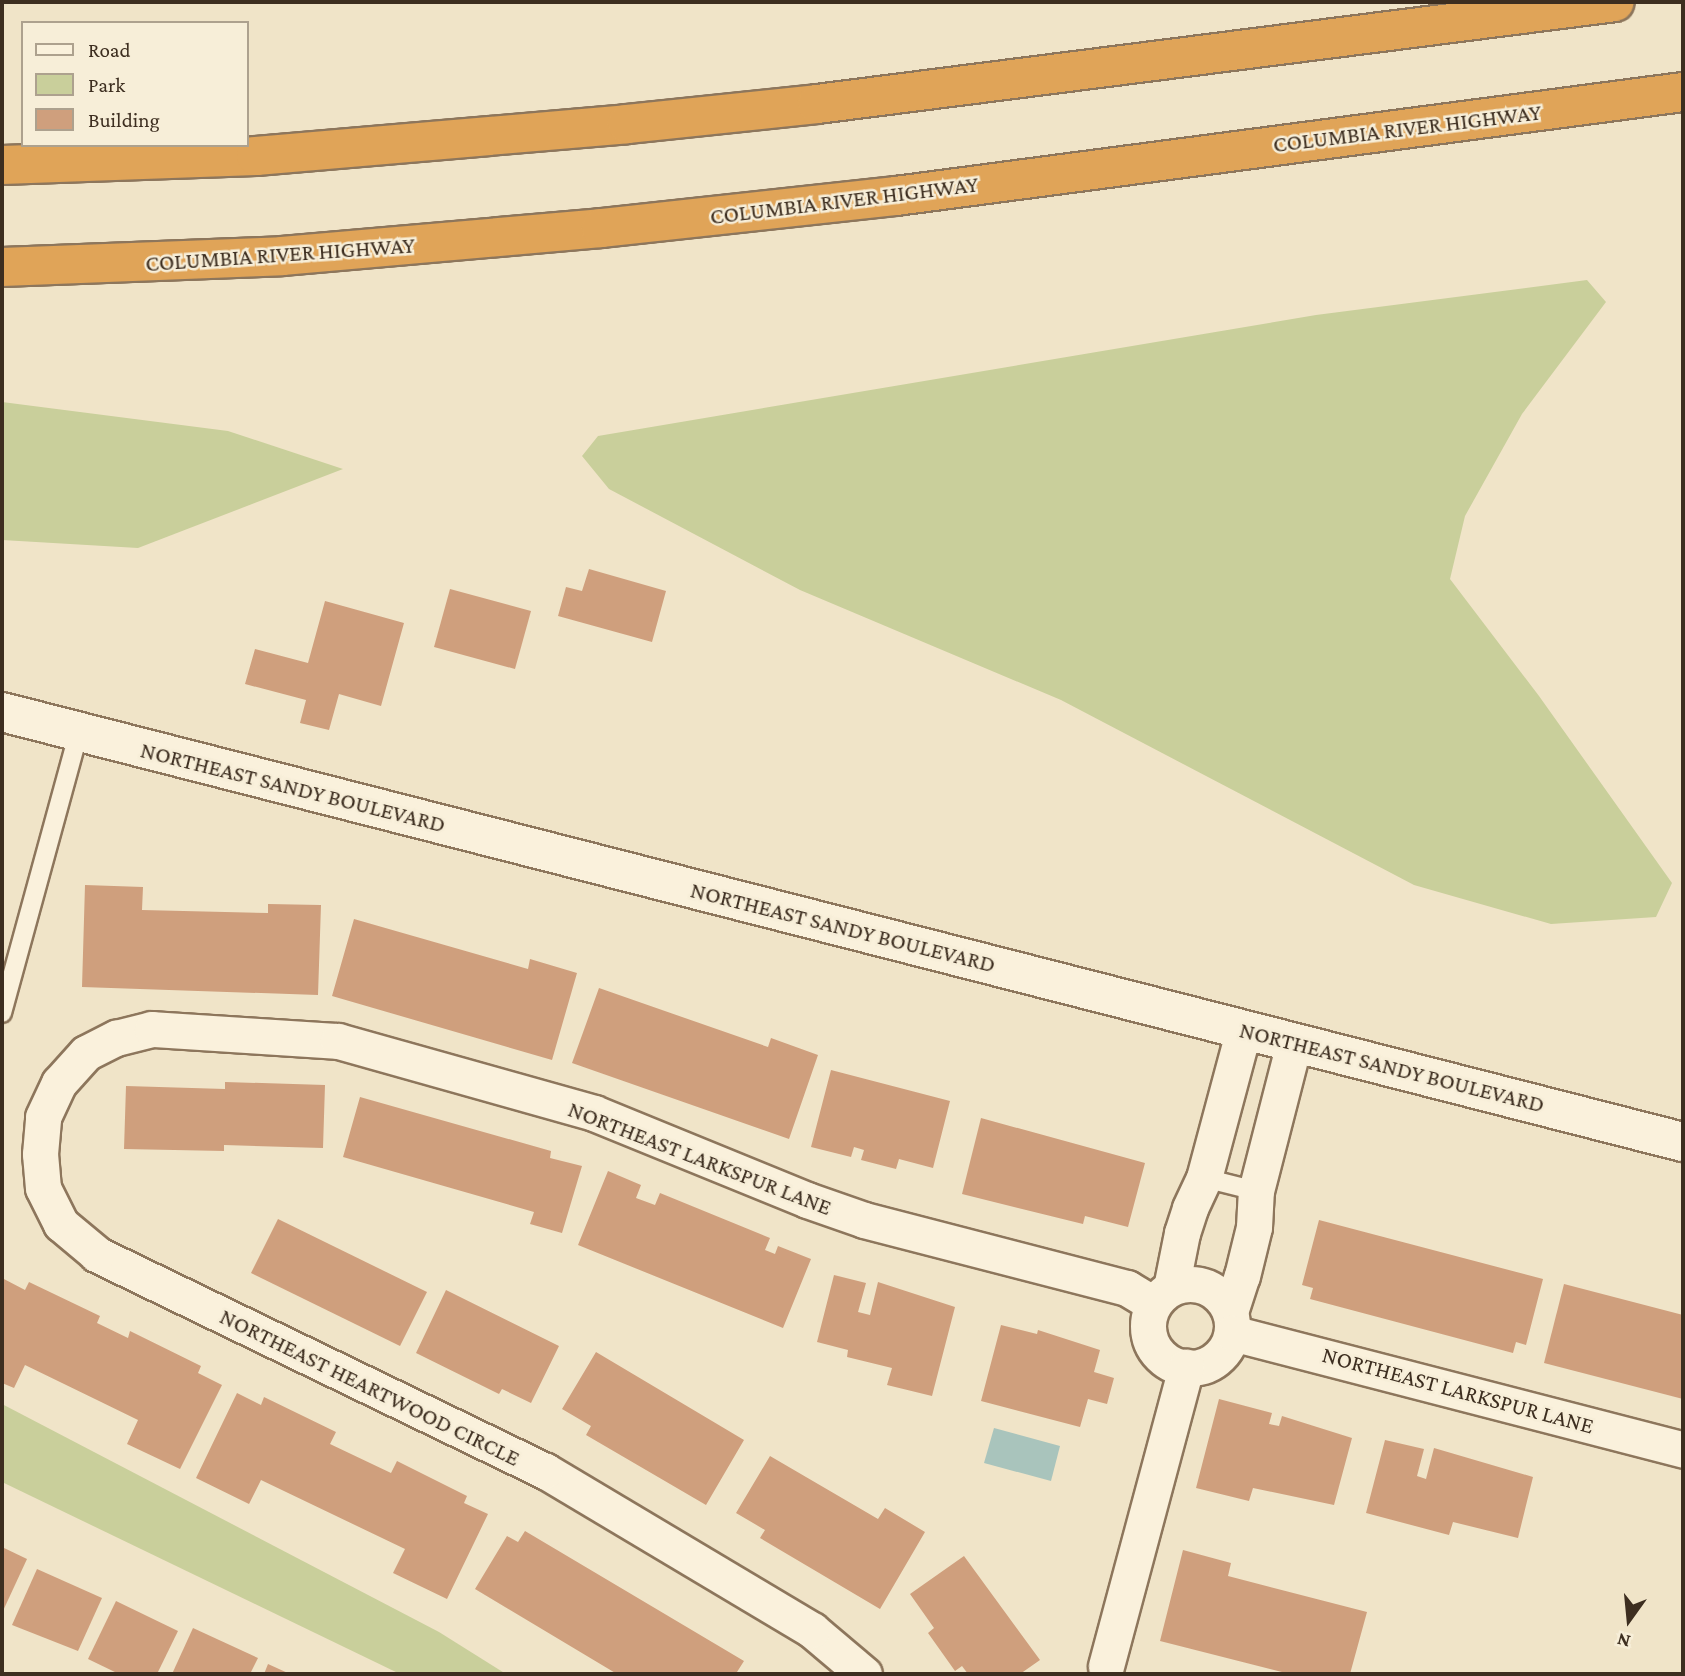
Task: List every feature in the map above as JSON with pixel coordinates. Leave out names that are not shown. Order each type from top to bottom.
[{"type":"highway","points":[[2,165],[256,156],[626,124],[817,104],[1615,2]]},
{"type":"highway","name":"COLUMBIA RIVER HIGHWAY","points":[[2,267],[282,256],[615,226],[896,196],[1683,92]]},
{"type":"main road","name":"NORTHEAST SANDY BOULEVARD","points":[[2,712],[1683,1142]]},
{"type":"street","name":"NORTHEAST LARKSPUR LANE","points":[[116,1038],[152,1029],[338,1041],[594,1113],[853,1216],[1163,1296]]},
{"type":"street","points":[[1244,1029],[1204,1178],[1190,1208],[1163,1296],[1149,1317],[1152,1344],[1172,1364],[1186,1367],[1210,1363],[1227,1345],[1254,1227],[1256,1191],[1294,1043]]},
{"type":"street","name":"NORTHEAST HEARTWOOD CIRCLE","points":[[116,1038],[86,1053],[59,1083],[43,1117],[40,1154],[43,1188],[61,1224],[97,1254],[545,1472],[812,1630],[864,1674]]},
{"type":"street","points":[[1163,1296],[1185,1284],[1199,1285],[1223,1299],[1231,1323]]},
{"type":"street","name":"NORTHEAST LARKSPUR LANE","points":[[1231,1323],[1683,1450]]},
{"type":"street","points":[[1107,1672],[1186,1367]]},
{"type":"lane","points":[[2,1013],[9,959],[79,732]]},
{"type":"lane","points":[[1204,1178],[1256,1191]]},
{"type":"green space","points":[[1587,280],[1606,302],[1522,414],[1465,516],[1450,579],[1539,696],[1672,883],[1656,917],[1551,924],[1414,885],[1061,700],[800,590],[609,489],[582,456],[598,436],[1316,315]]},
{"type":"green space","points":[[2,402],[228,431],[343,469],[138,548],[2,540]]},
{"type":"green space","points":[[2,1404],[439,1632],[506,1674],[400,1674],[2,1482]]},
{"type":"water","points":[[994,1428],[1060,1446],[1051,1481],[984,1463]]},
{"type":"building","points":[[589,569],[666,591],[652,642],[558,616],[566,587],[582,591]]},
{"type":"building","points":[[450,589],[531,611],[515,669],[434,647]]},
{"type":"building","points":[[325,601],[404,623],[381,706],[339,694],[329,730],[300,723],[306,700],[245,684],[255,649],[308,663]]},
{"type":"building","points":[[85,885],[143,887],[142,910],[268,913],[268,904],[321,905],[318,995],[82,987]]},
{"type":"building","points":[[354,919],[528,969],[530,959],[577,973],[552,1060],[332,996]]},
{"type":"building","points":[[599,988],[768,1047],[771,1038],[818,1055],[789,1139],[572,1063]]},
{"type":"building","points":[[831,1070],[950,1101],[933,1168],[899,1159],[896,1169],[861,1160],[864,1150],[854,1147],[851,1157],[811,1147]]},
{"type":"building","points":[[225,1082],[325,1085],[323,1148],[224,1145],[224,1151],[124,1149],[126,1086],[225,1089]]},
{"type":"building","points":[[360,1097],[551,1151],[550,1158],[582,1166],[562,1233],[530,1224],[534,1212],[343,1157]]},
{"type":"building","points":[[981,1118],[1145,1163],[1128,1227],[1085,1216],[1083,1224],[962,1194]]},
{"type":"building","points":[[608,1171],[641,1185],[636,1198],[655,1205],[660,1193],[770,1238],[765,1250],[775,1254],[778,1246],[811,1259],[783,1328],[578,1245]]},
{"type":"building","points":[[278,1219],[427,1292],[400,1346],[251,1273]]},
{"type":"building","points":[[1319,1220],[1543,1279],[1526,1345],[1516,1342],[1513,1353],[1310,1299],[1313,1288],[1302,1285]]},
{"type":"building","points":[[834,1275],[866,1283],[858,1312],[870,1315],[878,1282],[955,1307],[932,1396],[887,1385],[892,1368],[847,1357],[848,1350],[817,1342]]},
{"type":"building","points":[[2,1278],[25,1290],[29,1282],[100,1316],[97,1323],[128,1338],[130,1331],[201,1366],[198,1373],[222,1385],[180,1469],[127,1444],[138,1420],[25,1365],[14,1388],[2,1383]]},
{"type":"building","points":[[1564,1284],[1683,1315],[1683,1399],[1544,1363]]},
{"type":"building","points":[[446,1290],[559,1346],[531,1403],[502,1389],[499,1394],[416,1353]]},
{"type":"building","points":[[1001,1325],[1037,1334],[1038,1330],[1100,1350],[1094,1372],[1114,1378],[1107,1404],[1088,1399],[1080,1427],[981,1401]]},
{"type":"building","points":[[596,1352],[744,1440],[706,1505],[586,1435],[591,1426],[562,1409]]},
{"type":"building","points":[[237,1393],[261,1405],[264,1397],[336,1432],[330,1444],[391,1473],[397,1461],[467,1496],[464,1503],[488,1514],[447,1599],[393,1573],[405,1549],[261,1480],[249,1504],[196,1478]]},
{"type":"building","points":[[1219,1399],[1272,1413],[1269,1424],[1279,1426],[1282,1416],[1352,1438],[1334,1505],[1253,1488],[1249,1501],[1196,1488]]},
{"type":"building","points":[[1385,1440],[1424,1449],[1417,1476],[1426,1479],[1434,1448],[1533,1477],[1518,1538],[1453,1522],[1449,1535],[1366,1513]]},
{"type":"building","points":[[770,1456],[878,1519],[885,1508],[925,1532],[880,1609],[760,1538],[765,1530],[736,1513]]},
{"type":"building","points":[[525,1531],[744,1661],[737,1672],[740,1674],[617,1674],[475,1589],[507,1536],[518,1542]]},
{"type":"building","points":[[2,1547],[27,1559],[2,1613]]},
{"type":"building","points":[[1183,1550],[1231,1563],[1228,1576],[1367,1612],[1350,1674],[1290,1674],[1160,1641]]},
{"type":"building","points":[[964,1556],[1040,1660],[1020,1674],[968,1674],[962,1666],[955,1671],[928,1633],[934,1628],[910,1594]]},
{"type":"building","points":[[37,1569],[102,1598],[78,1651],[12,1625]]},
{"type":"building","points":[[116,1601],[178,1631],[157,1674],[119,1674],[88,1659]]},
{"type":"building","points":[[193,1628],[258,1658],[250,1674],[172,1674]]},
{"type":"building","points":[[268,1664],[290,1674],[264,1674]]}]
